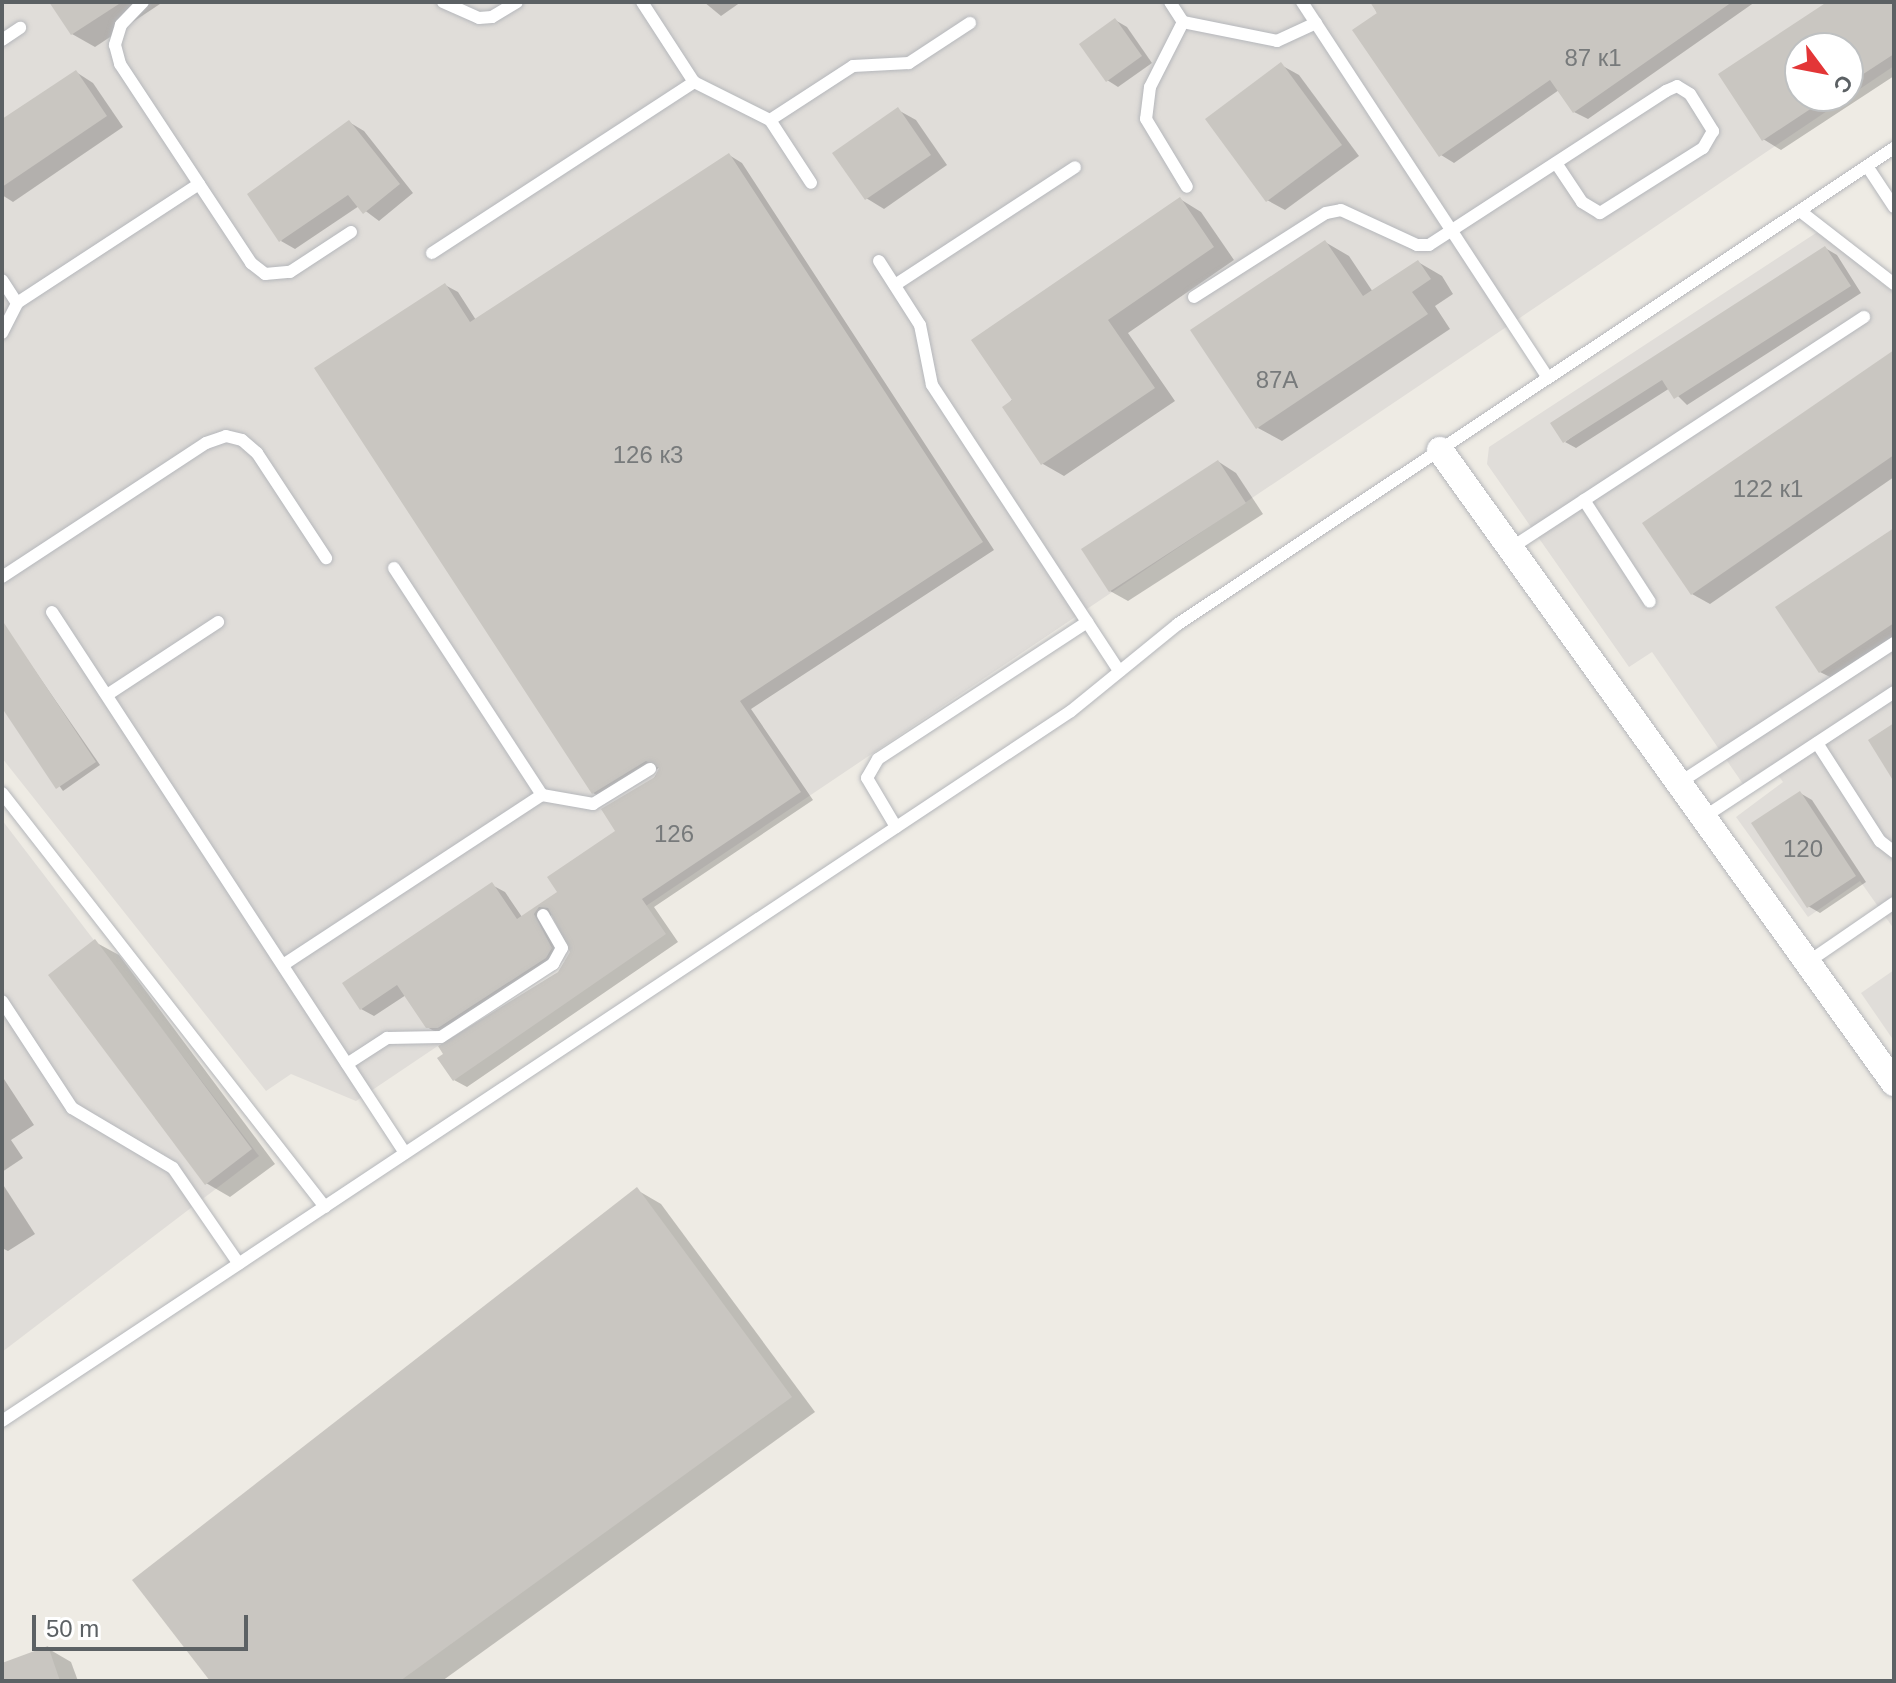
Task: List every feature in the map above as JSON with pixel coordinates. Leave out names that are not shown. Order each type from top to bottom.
[{"type":"street","points":[[1440,450],[1894,1083]]},
{"type":"lane","points":[[143,2],[121,25],[115,45],[120,64],[251,263],[265,274],[290,272],[351,232]]},
{"type":"lane","points":[[443,2],[479,18],[492,17],[517,2]]},
{"type":"lane","points":[[642,2],[694,82],[770,120],[811,183]]},
{"type":"lane","points":[[1170,2],[1183,22],[1277,41],[1316,23]]},
{"type":"lane","points":[[1302,2],[1548,378]]},
{"type":"lane","points":[[1183,22],[1150,87],[1146,111],[1153,135],[1187,187]]},
{"type":"lane","points":[[770,120],[853,66],[909,63],[970,23]]},
{"type":"lane","points":[[2,40],[20,28]]},
{"type":"lane","points":[[432,253],[694,82]]},
{"type":"lane","points":[[1194,297],[1326,213],[1341,210],[1417,245],[1429,245],[1452,231],[1556,163],[1677,86],[1690,94],[1713,131],[1703,148],[1600,213],[1582,202],[1556,163]]},
{"type":"lane","points":[[4,1414],[239,1264],[1071,711],[1178,624],[1894,148]]},
{"type":"lane","points":[[1867,166],[1894,207]]},
{"type":"lane","points":[[895,285],[1075,167]]},
{"type":"lane","points":[[2,333],[17,303],[199,184]]},
{"type":"lane","points":[[1800,211],[1894,284]]},
{"type":"lane","points":[[879,261],[920,325],[932,385],[1119,671]]},
{"type":"lane","points":[[2,280],[17,303]]},
{"type":"lane","points":[[1511,548],[1864,317]]},
{"type":"lane","points":[[2,577],[206,443],[226,436],[242,440],[257,453],[326,558]]},
{"type":"lane","points":[[1584,500],[1650,602]]},
{"type":"lane","points":[[394,568],[542,795]]},
{"type":"lane","points":[[52,612],[405,1153]]},
{"type":"lane","points":[[107,695],[218,622]]},
{"type":"lane","points":[[896,827],[867,778],[878,759],[1087,622]]},
{"type":"lane","points":[[1679,783],[1894,643]]},
{"type":"lane","points":[[1704,817],[1894,692]]},
{"type":"lane","points":[[1817,743],[1880,841],[1894,852]]},
{"type":"lane","points":[[283,965],[542,795],[593,804],[650,769]]},
{"type":"lane","points":[[2,793],[325,1207]]},
{"type":"lane","points":[[1808,962],[1894,903]]},
{"type":"lane","points":[[347,1064],[387,1038],[441,1037],[553,964],[562,948],[543,915]]},
{"type":"lane","points":[[2,1001],[72,1108],[173,1168],[239,1264]]},
{"type":"shaded area","points":[[2,2],[1894,2],[1894,66],[1864,86],[1864,32],[1784,32],[1784,112],[1826,112],[356,1101],[291,1074],[266,1091],[2,758]]},
{"type":"shaded area","points":[[1819,231],[1894,293],[1894,929],[1860,881],[1808,917],[1736,817],[1783,782],[1771,765],[1743,784],[1652,652],[1629,667],[1487,464],[1489,447]]},
{"type":"shaded area","points":[[2,820],[259,1156],[2,1352]]},
{"type":"shaded area","points":[[1894,970],[1894,1041],[1861,993]]},
{"type":"building","points":[[49,2],[122,2],[71,35]]},
{"type":"building","points":[[1370,2],[1732,2],[1573,113],[1550,80],[1439,157],[1352,30],[1377,13]]},
{"type":"building","points":[[1827,2],[1894,2],[1894,54],[1864,74],[1864,32],[1784,32],[1784,112],[1806,112],[1762,141],[1718,74]]},
{"type":"building","points":[[1115,18],[1142,56],[1106,82],[1079,44]]},
{"type":"building","points":[[1281,62],[1342,145],[1266,202],[1205,119]]},
{"type":"building","points":[[76,70],[107,116],[2,187],[2,119]]},
{"type":"building","points":[[898,107],[931,155],[865,200],[832,153]]},
{"type":"building","points":[[349,120],[400,184],[363,214],[348,195],[279,242],[247,194]]},
{"type":"building","points":[[729,153],[983,542],[740,701],[801,792],[642,899],[666,934],[453,1081],[437,1058],[443,1054],[438,1046],[558,972],[570,952],[548,908],[539,907],[534,914],[552,948],[546,958],[438,1028],[426,1028],[397,985],[360,1010],[342,983],[492,882],[517,919],[557,892],[547,877],[615,831],[601,809],[655,777],[659,768],[646,761],[592,794],[314,368],[445,283],[470,322]]},
{"type":"building","points":[[1180,197],[1214,247],[1108,320],[1155,388],[1041,465],[1002,407],[1012,400],[971,340]]},
{"type":"building","points":[[1325,240],[1363,296],[1418,260],[1431,279],[1412,292],[1428,314],[1256,429],[1190,330]]},
{"type":"building","points":[[1825,246],[1851,286],[1674,399],[1662,380],[1563,443],[1550,423]]},
{"type":"building","points":[[1894,350],[1894,455],[1691,595],[1642,523]]},
{"type":"building","points":[[1218,460],[1246,503],[1109,592],[1081,549]]},
{"type":"building","points":[[1894,528],[1894,623],[1819,673],[1775,607]]},
{"type":"building","points":[[2,620],[96,762],[56,789],[2,708]]},
{"type":"building","points":[[1894,723],[1894,782],[1868,740]]},
{"type":"building","points":[[1800,791],[1856,876],[1807,908],[1751,823]]},
{"type":"building","points":[[95,939],[252,1149],[205,1185],[48,975]]},
{"type":"building","points":[[637,1187],[792,1397],[400,1681],[210,1681],[132,1580]]},
{"type":"building","points":[[48,1646],[60,1681],[2,1681],[2,1663]]}]
